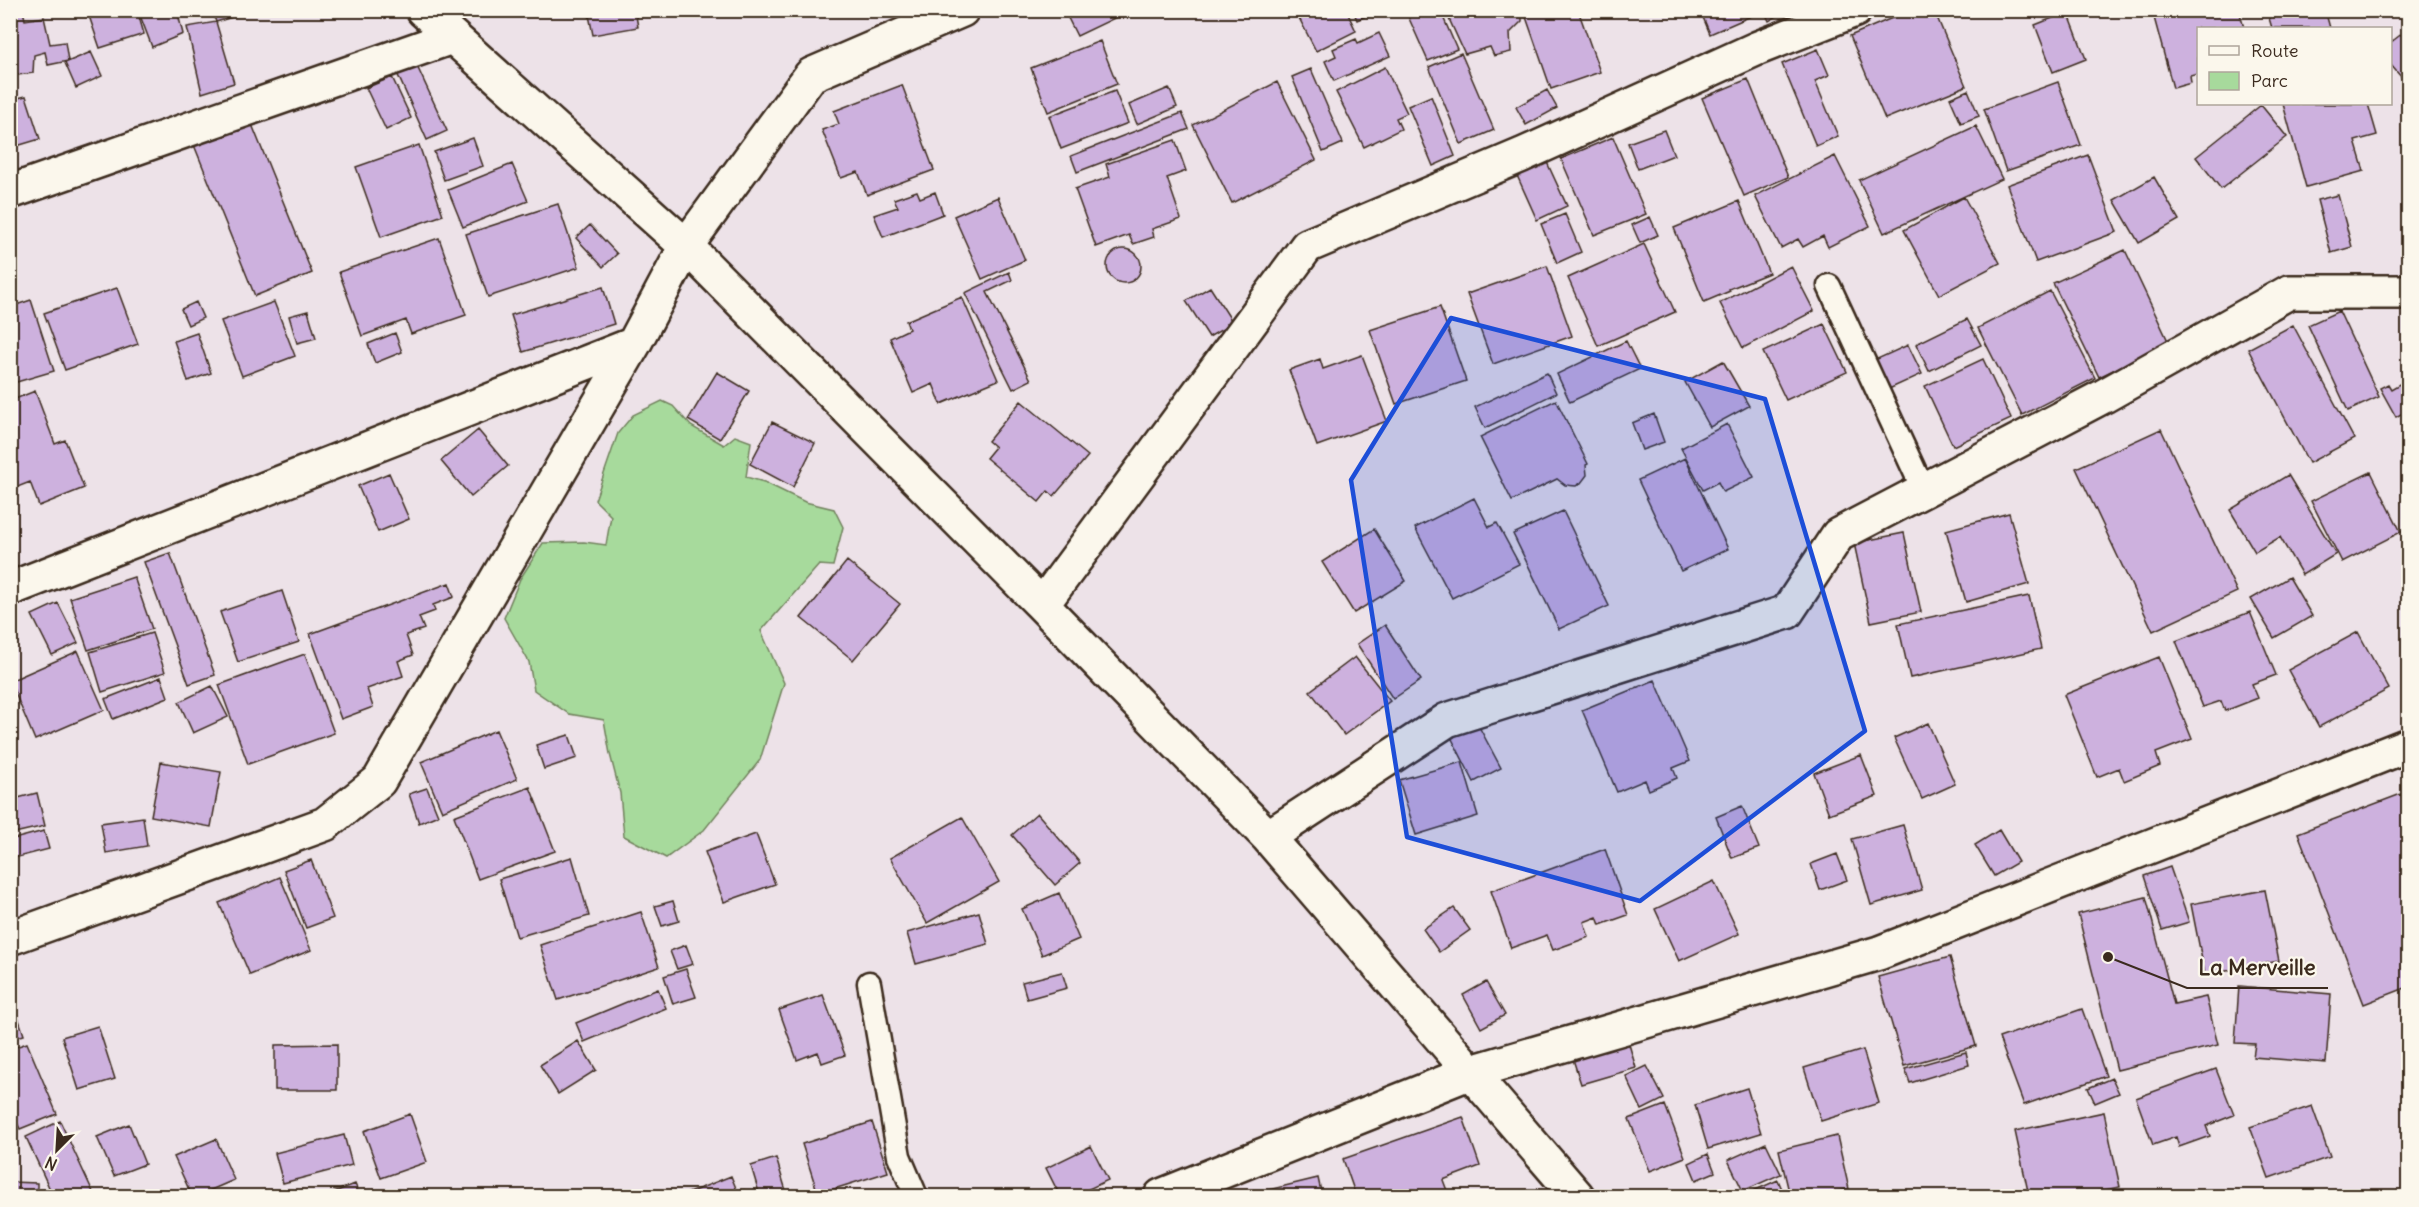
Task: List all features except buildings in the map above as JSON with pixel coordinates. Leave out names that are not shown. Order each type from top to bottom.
[{"type":"street","points":[[423,10],[686,246],[1268,837],[1577,1197]]},
{"type":"street","points":[[10,938],[325,824],[379,780],[634,344],[686,246],[811,75],[962,10]]},
{"type":"street","points":[[1042,605],[1307,246],[1522,155],[1758,48],[1855,10]]},
{"type":"street","points":[[10,192],[452,37]]},
{"type":"street","points":[[1268,837],[1447,720],[1787,612],[1838,535],[2104,396],[2289,292],[2409,292]]},
{"type":"street","points":[[10,590],[634,344]]},
{"type":"street","points":[[1161,1197],[1471,1072],[1879,952],[2409,745]]},
{"type":"lane","points":[[1829,286],[1923,489]]},
{"type":"lane","points":[[869,983],[899,1156],[915,1197]]},
{"type":"highlighted area","points":[[1451,318],[1765,399],[1865,731],[1640,901],[1407,837],[1351,480]]},
{"type":"green space","points":[[662,401],[673,406],[691,426],[724,445],[735,436],[751,442],[746,477],[764,482],[805,502],[834,509],[843,527],[833,566],[819,565],[761,631],[784,683],[760,760],[704,830],[666,858],[624,836],[620,793],[604,720],[569,714],[534,690],[529,662],[504,618],[520,579],[543,543],[584,542],[606,545],[611,516],[595,500],[618,433],[633,415]]},
{"type":"place","name":"La Merveille","points":[[2108,957]]}]
